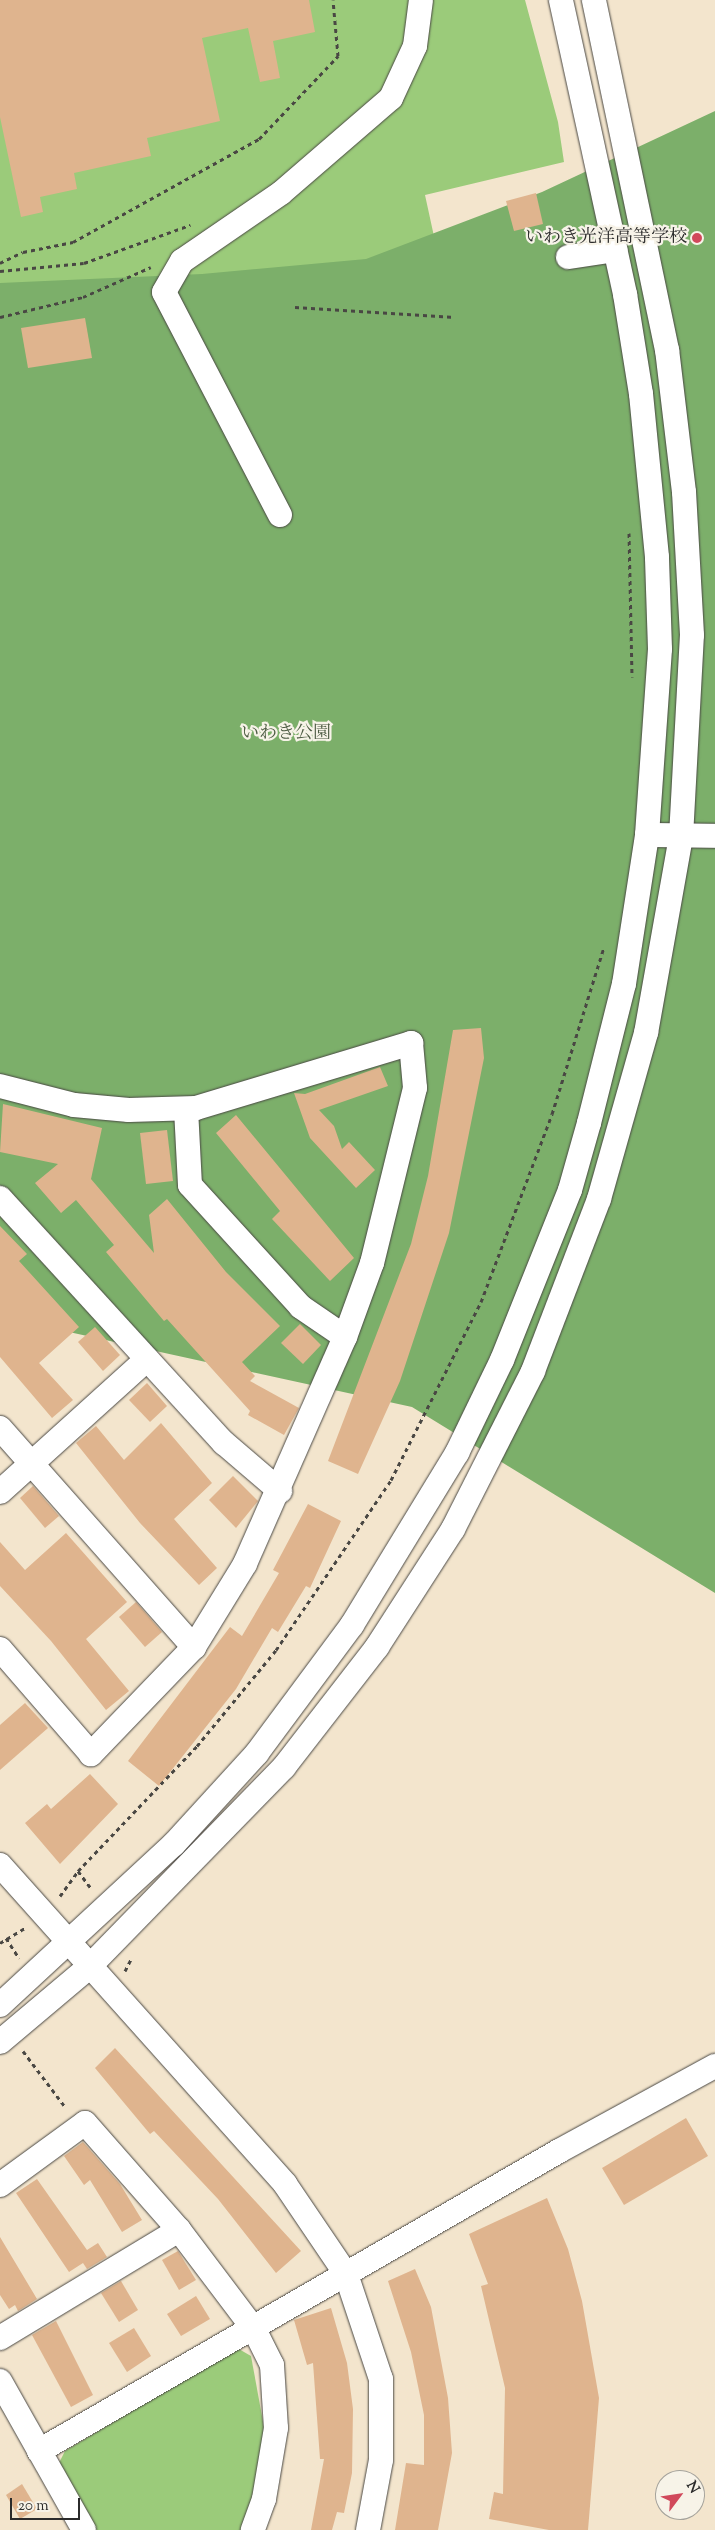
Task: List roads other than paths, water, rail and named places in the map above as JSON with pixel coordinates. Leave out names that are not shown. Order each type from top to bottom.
[{"type":"street","points":[[280,516],[164,292],[182,261],[281,193],[391,98],[415,46],[421,0]]},
{"type":"street","points":[[0,2005],[68,1945],[174,1844],[257,1753],[352,1625],[457,1453],[502,1360],[570,1190],[624,984],[647,835],[660,649],[658,557],[641,394],[615,250],[561,0]]},
{"type":"street","points":[[3,2040],[89,1967],[284,1766],[378,1646],[453,1529],[532,1371],[599,1199],[646,1033],[681,837],[692,635],[684,492],[667,350],[594,0]]},
{"type":"street","points":[[568,257],[615,250]]},
{"type":"street","points":[[647,835],[715,836]]},
{"type":"street","points":[[0,1086],[74,1105],[186,1109],[411,1043],[415,1088],[397,1170],[372,1263],[345,1337],[280,1491],[245,1564],[194,1647],[91,1754],[0,1649]]},
{"type":"street","points":[[186,1109],[190,1185],[301,1307],[345,1337]]},
{"type":"street","points":[[0,1198],[224,1443],[280,1491]]},
{"type":"street","points":[[0,1492],[147,1359]]},
{"type":"street","points":[[0,1428],[194,1647]]},
{"type":"street","points":[[0,1865],[47,1917],[68,1945],[285,2184],[346,2274],[381,2379],[381,2460],[368,2530]]},
{"type":"street","points":[[39,2451],[254,2329],[346,2274],[715,2066]]},
{"type":"street","points":[[0,2185],[85,2123],[179,2230],[254,2329],[272,2365],[276,2428],[264,2498],[253,2530]]},
{"type":"street","points":[[0,2338],[179,2230]]},
{"type":"street","points":[[0,2380],[84,2530]]},
{"type":"place","name":"いわき光洋高等学校","points":[[697,238]]},
{"type":"park label","name":"いわき公園","points":[[286,734]]}]
